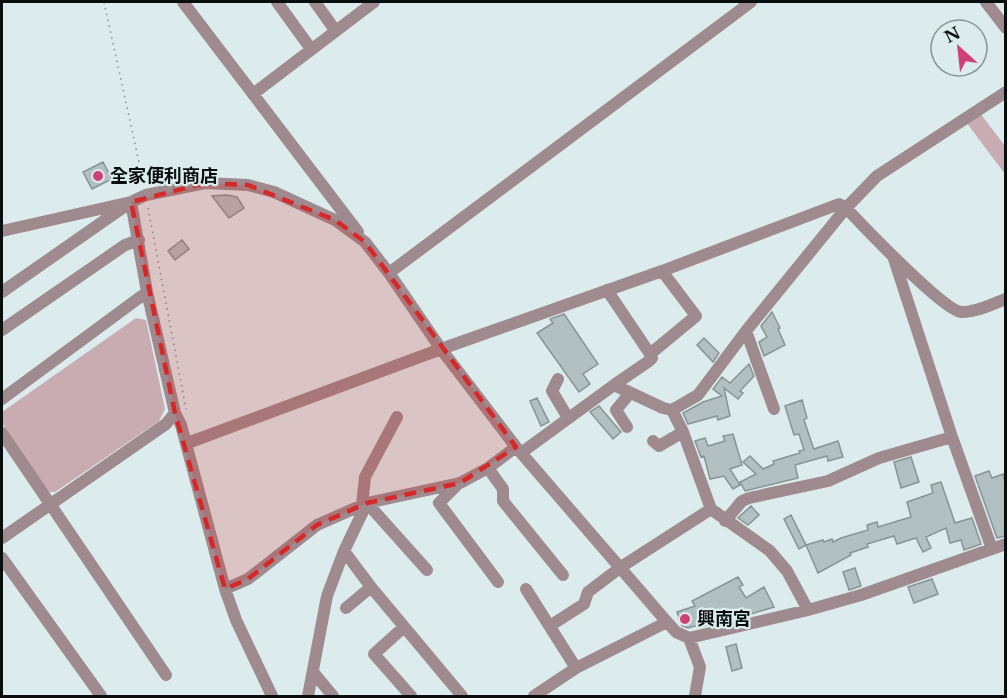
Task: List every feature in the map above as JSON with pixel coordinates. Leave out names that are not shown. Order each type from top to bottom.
[{"type":"street","points":[[183,2],[389,273],[441,349],[519,450],[676,632],[689,638],[808,610],[908,579],[1005,544]]},
{"type":"street","points":[[277,2],[311,49]]},
{"type":"street","points":[[315,2],[335,30]]},
{"type":"street","points":[[253,94],[374,2]]},
{"type":"street","points":[[389,273],[751,2]]},
{"type":"street","points":[[986,2],[1005,28]]},
{"type":"street","points":[[614,385],[672,410],[698,395],[746,331],[846,208],[877,176],[1005,92]]},
{"type":"street","points":[[2,292],[131,202],[146,195],[205,183],[248,185],[274,192],[334,220],[365,242]]},
{"type":"street","points":[[2,231],[131,202]]},
{"type":"street","points":[[131,202],[147,292],[225,589],[236,620],[272,696]]},
{"type":"street","points":[[193,441],[381,379],[441,349],[662,271],[840,204],[949,307],[964,312],[1005,299]]},
{"type":"street","points":[[2,330],[125,245],[139,240]]},
{"type":"street","points":[[893,255],[952,437],[992,549]]},
{"type":"street","points":[[650,354],[696,316],[662,271]]},
{"type":"street","points":[[498,582],[439,503],[460,483],[519,450],[652,358],[608,290]]},
{"type":"street","points":[[2,399],[147,292]]},
{"type":"street","points":[[746,331],[774,409]]},
{"type":"street","points":[[558,379],[552,391],[568,418]]},
{"type":"street","points":[[627,427],[616,410],[630,393]]},
{"type":"street","points":[[672,410],[683,432],[711,509],[770,551],[787,571],[808,610]]},
{"type":"street","points":[[2,537],[166,424],[180,411]]},
{"type":"street","points":[[309,695],[327,596],[364,504],[365,477],[397,417]]},
{"type":"street","points":[[653,441],[658,446],[683,432]]},
{"type":"street","points":[[2,434],[166,675]]},
{"type":"street","points":[[725,521],[742,501],[749,498],[828,481],[879,458],[952,437]]},
{"type":"street","points":[[488,468],[503,489],[503,501],[563,575]]},
{"type":"street","points":[[225,589],[248,579],[317,525],[364,504],[460,483]]},
{"type":"street","points":[[364,504],[427,570]]},
{"type":"street","points":[[556,622],[584,604],[588,592],[621,567],[711,509]]},
{"type":"street","points":[[344,550],[462,696]]},
{"type":"street","points":[[2,558],[101,696]]},
{"type":"street","points":[[346,608],[371,586]]},
{"type":"street","points":[[526,590],[576,668]]},
{"type":"street","points":[[534,696],[576,668],[667,622]]},
{"type":"street","points":[[404,627],[374,654],[411,696]]},
{"type":"street","points":[[689,638],[700,667],[695,696]]},
{"type":"street","points":[[313,672],[333,696]]},
{"type":"path","points":[[104,2],[146,195],[180,411]]},
{"type":"highlighted area","points":[[205,183],[248,185],[335,220],[365,242],[516,447],[460,483],[367,503],[317,525],[248,579],[225,589],[175,413],[131,202]]},
{"type":"shaded area","points":[[980,113],[1005,146],[1005,174],[966,122]]},
{"type":"shaded area","points":[[136,318],[146,320],[165,409],[159,421],[55,492],[47,492],[2,423],[2,412]]},
{"type":"building","name":"全家便利商店","points":[[103,162],[112,179],[92,189],[83,172]]},
{"type":"building","points":[[212,196],[237,197],[244,208],[229,218]]},
{"type":"building","points":[[182,240],[189,249],[175,260],[168,251]]},
{"type":"building","points":[[772,312],[785,345],[764,356],[759,342],[767,337],[761,326]]},
{"type":"building","points":[[564,314],[598,364],[583,374],[590,384],[579,392],[537,333],[553,323],[550,319]]},
{"type":"building","points":[[704,338],[719,353],[713,362],[697,345]]},
{"type":"building","points":[[749,364],[754,376],[740,391],[743,393],[738,399],[724,388],[730,416],[718,420],[717,416],[688,424],[683,413],[703,402],[722,396],[713,389],[722,377],[730,383]]},
{"type":"building","points":[[537,398],[549,422],[541,426],[530,401]]},
{"type":"building","points":[[802,400],[807,418],[804,420],[814,449],[838,441],[843,457],[828,461],[827,456],[795,465],[798,478],[745,491],[740,482],[756,474],[743,462],[750,456],[763,469],[774,464],[773,461],[804,450],[799,434],[794,435],[785,406]]},
{"type":"building","points":[[599,406],[621,432],[613,439],[590,412]]},
{"type":"building","points":[[733,434],[742,465],[730,469],[740,485],[733,489],[724,476],[710,479],[704,456],[701,457],[695,441],[705,438],[708,446],[725,441],[723,436]]},
{"type":"building","points":[[911,457],[919,482],[901,488],[894,462]]},
{"type":"building","points":[[989,471],[992,478],[1003,474],[1005,482],[1005,536],[997,538],[975,476]]},
{"type":"building","points":[[941,482],[955,523],[972,518],[981,544],[964,550],[961,540],[950,543],[946,528],[926,537],[931,548],[923,552],[916,538],[897,544],[894,536],[867,544],[868,547],[850,553],[851,555],[818,573],[806,545],[832,539],[833,542],[868,530],[867,525],[877,522],[878,527],[911,517],[907,502],[933,493],[931,485]]},
{"type":"building","points":[[751,506],[759,515],[748,525],[738,518]]},
{"type":"building","points":[[791,515],[806,545],[799,549],[784,519]]},
{"type":"building","points":[[855,568],[861,586],[849,590],[843,572]]},
{"type":"building","points":[[738,577],[743,585],[739,587],[746,598],[764,587],[774,607],[744,616],[741,611],[726,621],[722,617],[700,627],[699,625],[688,628],[682,626],[677,612],[695,606],[692,601]]},
{"type":"building","points":[[932,579],[938,594],[914,603],[908,587]]},
{"type":"building","points":[[736,644],[742,668],[732,671],[726,647]]},
{"type":"place","name":"全家便利商店","points":[[98,176]]},
{"type":"place","name":"興南宮","points":[[685,619]]}]
